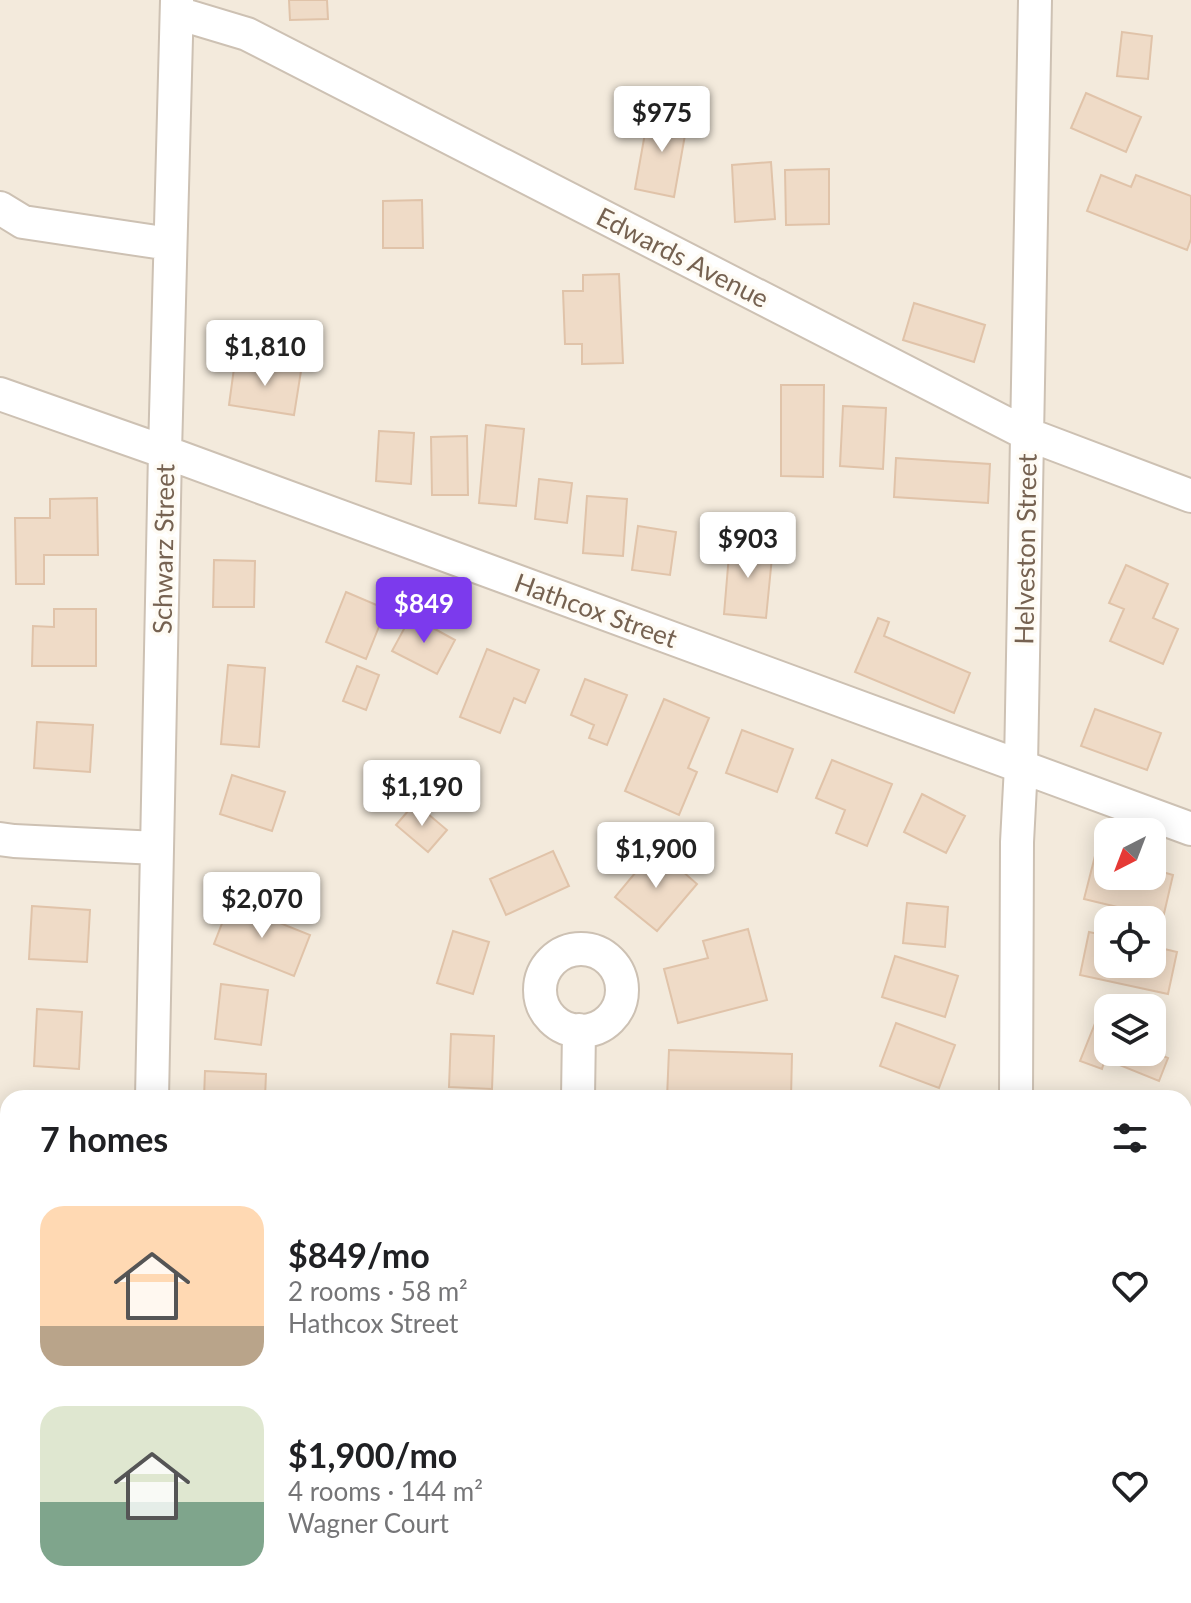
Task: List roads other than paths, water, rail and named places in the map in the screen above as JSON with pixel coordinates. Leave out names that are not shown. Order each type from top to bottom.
[{"type":"street","name":"Helveston Street","points":[[1016,1090],[1017,842],[1035,0]]},
{"type":"street","name":"Edwards Avenue","points":[[177,6],[247,34],[1027,434],[1191,496]]},
{"type":"street","name":"Schwarz Street","points":[[152,1090],[177,6]]},
{"type":"street","points":[[0,208],[23,222],[170,244]]},
{"type":"street","name":"Hathcox Street","points":[[0,394],[1191,829]]},
{"type":"street","points":[[0,839],[157,848]]},
{"type":"street","points":[[578,1090],[579,1030]]}]
